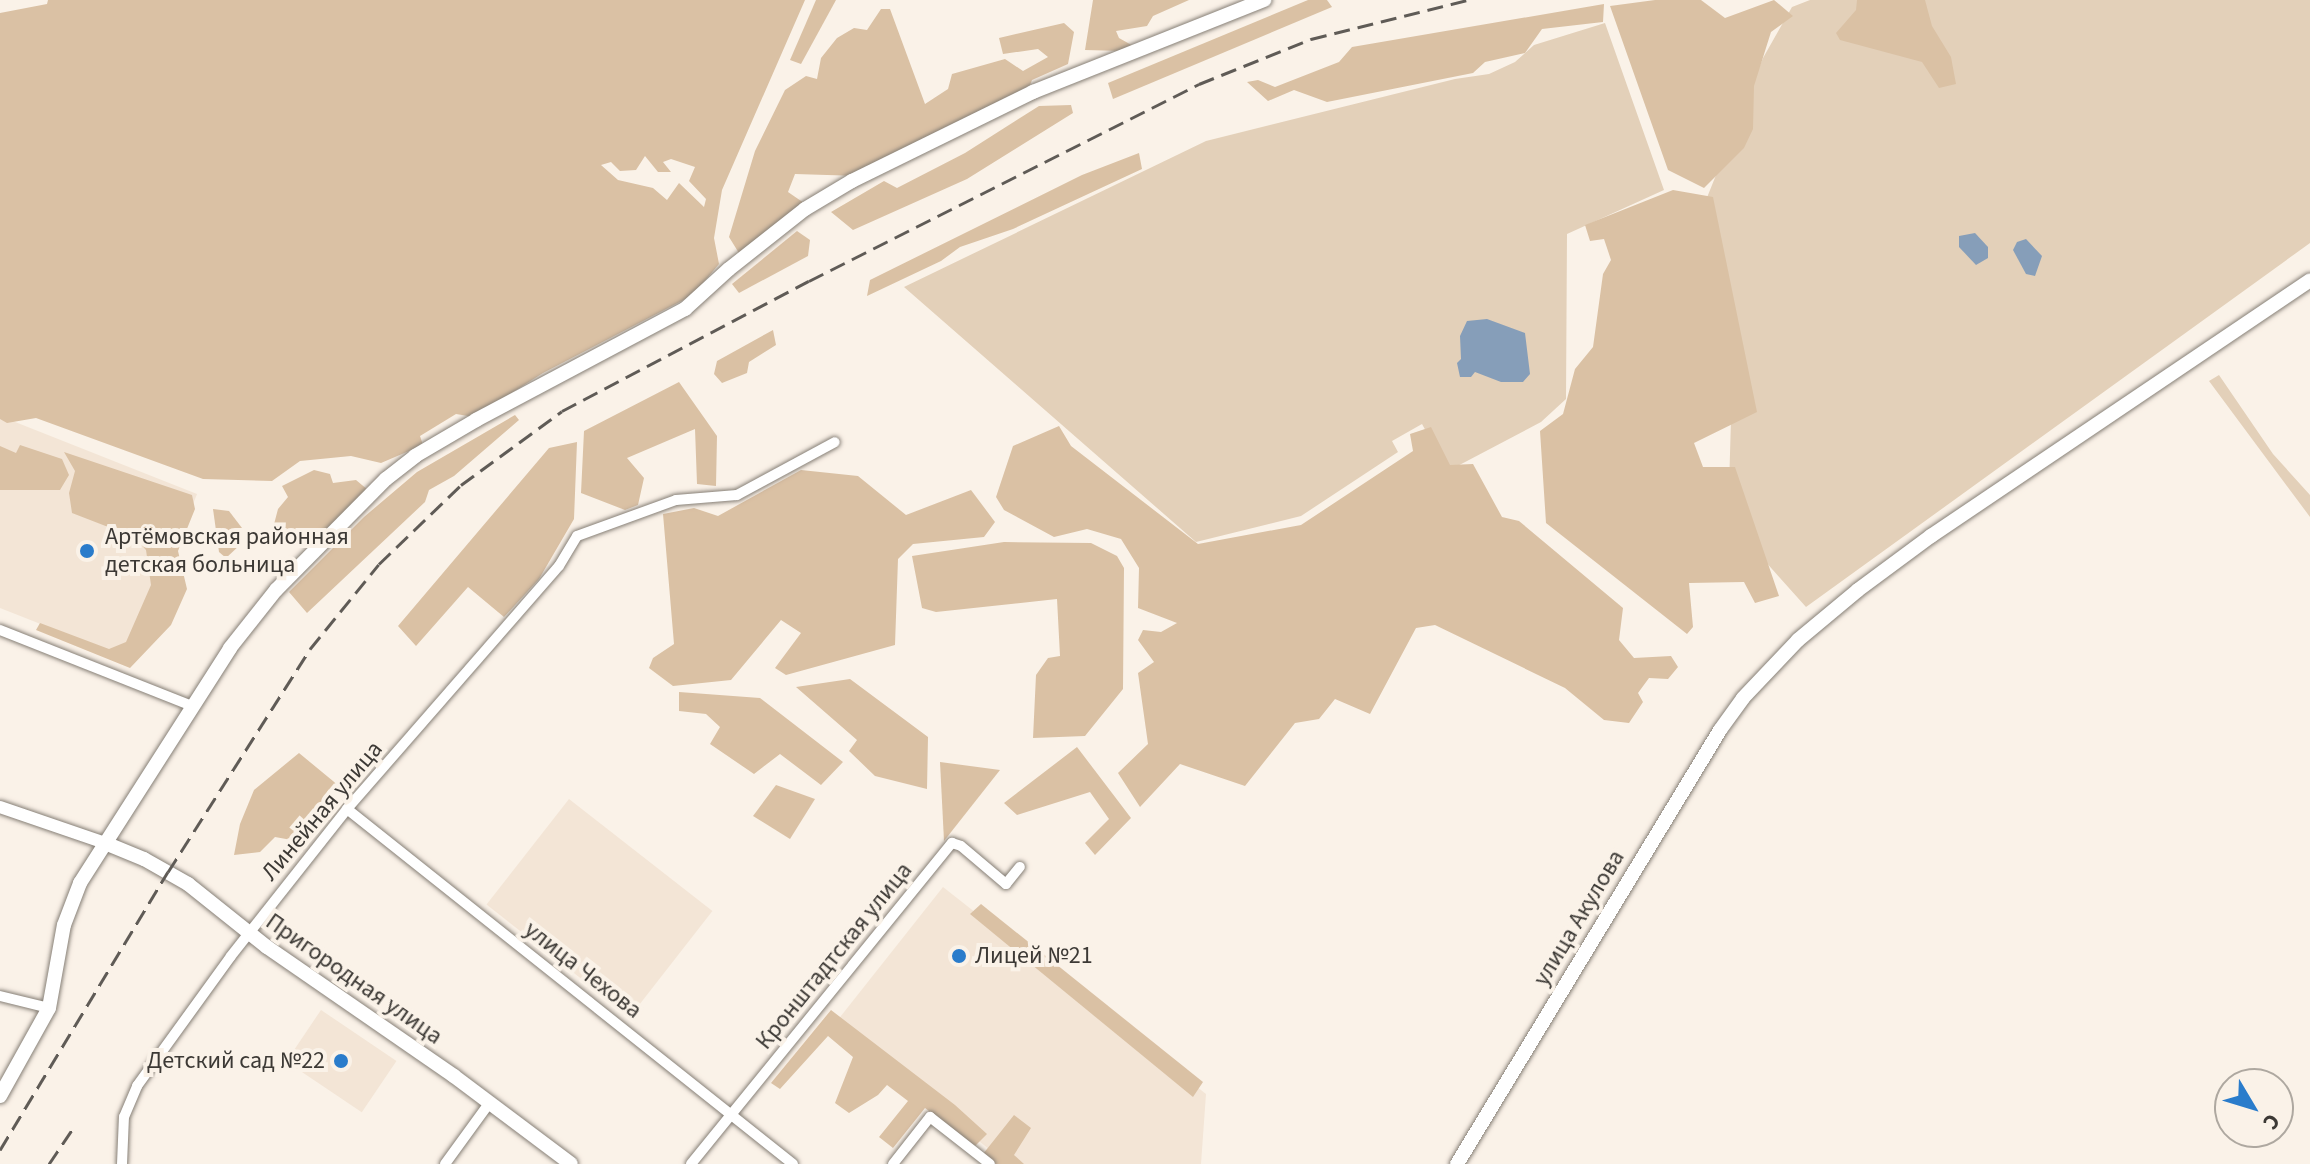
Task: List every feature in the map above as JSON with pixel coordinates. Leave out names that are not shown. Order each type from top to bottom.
[{"type":"main road","points":[[0,1096],[49,1008],[64,925],[72,901],[105,843],[230,648],[276,590],[386,479],[415,456],[685,309],[729,269],[794,218],[852,181],[1033,92],[1234,6],[1264,0]]},
{"type":"main road","name":"улица Акулова","points":[[1457,1164],[1671,806],[1743,698],[1798,640],[1858,590],[1931,536],[2310,280]]},
{"type":"main road","name":"Пригородная улица","points":[[105,843],[168,872],[490,1102],[571,1164]]},
{"type":"street","name":"Линейная улица","points":[[122,1164],[124,1117],[137,1086],[249,932],[347,809],[559,566],[577,536],[676,500],[737,495],[835,442]]},
{"type":"street","points":[[0,630],[192,706]]},
{"type":"street","points":[[0,807],[105,843]]},
{"type":"street","name":"улица Чехова","points":[[347,809],[793,1164]]},
{"type":"street","name":"Кронштадтская улица","points":[[691,1164],[952,843],[961,846],[1006,884],[1020,867]]},
{"type":"street","points":[[0,996],[49,1008]]},
{"type":"street","points":[[445,1164],[490,1102]]},
{"type":"street","points":[[893,1164],[930,1117],[990,1164]]},
{"type":"shaded area","points":[[48,0],[805,0],[722,190],[714,238],[719,264],[693,295],[543,373],[474,417],[456,414],[420,436],[423,445],[381,463],[351,456],[300,461],[272,481],[203,479],[36,418],[7,423],[0,419],[0,13],[47,4]],"holes":[[[645,156],[658,172],[671,172],[663,162],[671,159],[695,167],[689,181],[706,199],[704,207],[679,183],[667,200],[653,188],[618,180],[601,165],[611,162],[620,171],[636,170]]]},
{"type":"shaded area","points":[[816,0],[836,0],[801,64],[790,60]]},
{"type":"shaded area","points":[[1093,0],[1189,0],[1153,16],[1147,26],[1116,31],[1119,38],[1135,47],[1123,51],[1085,50]]},
{"type":"shaded area","points":[[1308,0],[1327,0],[1332,7],[1113,99],[1108,83]]},
{"type":"shaded area","points":[[1655,0],[1701,0],[1725,18],[1774,0],[1793,16],[1771,32],[1754,86],[1753,129],[1744,148],[1704,188],[1668,170],[1610,6]]},
{"type":"shaded area","points":[[1810,0],[2310,0],[2310,243],[1806,607],[1764,560],[1729,487],[1733,353],[1706,200],[1763,58],[1792,7]]},
{"type":"shaded area","points":[[1857,0],[1925,0],[1932,26],[1951,57],[1956,84],[1939,88],[1922,62],[1840,40],[1836,33],[1856,10]]},
{"type":"shaded area","points":[[1604,4],[1603,22],[1542,29],[1525,53],[1485,62],[1473,73],[1327,102],[1294,90],[1268,101],[1247,82],[1258,80],[1275,87],[1339,62],[1352,47]]},
{"type":"shaded area","points":[[881,9],[890,9],[925,104],[948,89],[952,74],[1005,59],[1023,71],[1048,57],[1038,49],[1003,54],[999,38],[1064,23],[1074,32],[1068,64],[1032,80],[1027,93],[859,176],[795,174],[788,192],[804,203],[742,258],[729,237],[755,151],[785,90],[806,76],[817,79],[821,58],[837,38],[854,28],[867,30]]},
{"type":"shaded area","points":[[1605,23],[1664,190],[1567,234],[1566,399],[1541,422],[1448,471],[1422,424],[1392,441],[1398,452],[1301,516],[1196,542],[904,287],[1206,141],[1455,79],[1489,74],[1515,62],[1534,45]]},
{"type":"shaded area","points":[[1071,105],[1073,113],[967,179],[853,230],[831,212],[884,181],[897,188],[965,153],[1039,106]]},
{"type":"shaded area","points":[[1139,153],[1142,169],[1013,229],[960,247],[941,261],[867,296],[870,280],[1082,175]]},
{"type":"shaded area","points":[[1673,190],[1713,197],[1757,412],[1694,443],[1703,467],[1735,467],[1779,596],[1755,603],[1744,582],[1689,583],[1693,627],[1687,634],[1546,523],[1540,431],[1563,414],[1575,369],[1593,347],[1603,274],[1611,260],[1604,239],[1590,241],[1585,225]]},
{"type":"shaded area","points":[[797,231],[810,240],[808,256],[739,293],[732,284]]},
{"type":"shaded area","points":[[773,330],[776,345],[749,362],[747,373],[722,383],[714,374],[717,361]]},
{"type":"shaded area","points":[[2219,375],[2273,454],[2310,495],[2310,517],[2209,381]]},
{"type":"shaded area","points":[[679,382],[717,436],[716,486],[697,484],[695,429],[627,458],[644,478],[638,505],[625,510],[581,493],[584,431]]},
{"type":"shaded area","points":[[515,415],[519,420],[454,476],[429,490],[425,502],[307,613],[289,592],[364,517],[417,472]]},
{"type":"shaded area","name":"Артёмовская районная детская больница","points":[[0,416],[197,494],[132,660],[0,608]]},
{"type":"shaded area","points":[[1059,426],[1071,446],[1198,544],[1301,525],[1413,451],[1410,434],[1431,427],[1450,465],[1473,464],[1502,517],[1519,521],[1623,608],[1619,640],[1634,658],[1671,656],[1678,667],[1668,679],[1649,678],[1638,693],[1643,702],[1629,723],[1604,720],[1565,688],[1435,625],[1416,628],[1370,714],[1335,699],[1319,719],[1295,723],[1245,786],[1180,764],[1140,807],[1118,773],[1148,744],[1138,673],[1154,662],[1138,640],[1143,630],[1161,632],[1177,623],[1138,608],[1139,568],[1121,539],[1087,529],[1054,537],[1004,510],[996,497],[1013,446]]},
{"type":"shaded area","points":[[577,442],[574,519],[539,579],[504,617],[468,587],[416,646],[398,626],[549,448]]},
{"type":"shaded area","points":[[20,445],[62,459],[69,475],[60,490],[0,490],[0,446],[16,453]]},
{"type":"shaded area","points":[[64,452],[192,495],[195,509],[178,551],[187,589],[171,625],[130,668],[36,630],[40,623],[109,649],[126,642],[151,585],[146,550],[134,537],[72,513],[69,493],[75,471]]},
{"type":"shaded area","points":[[314,470],[330,474],[333,483],[356,480],[368,490],[316,539],[288,537],[273,528],[278,509],[288,497],[282,486]]},
{"type":"shaded area","points":[[801,470],[858,476],[906,515],[971,490],[995,522],[984,537],[913,544],[898,559],[895,645],[786,675],[775,668],[801,633],[781,620],[731,680],[673,686],[649,668],[653,658],[674,644],[663,514],[694,508],[718,516]]},
{"type":"shaded area","points":[[213,509],[229,511],[242,528],[241,544],[226,558],[219,552]]},
{"type":"shaded area","points":[[1004,542],[1091,543],[1117,556],[1124,568],[1123,689],[1085,736],[1033,738],[1036,675],[1048,658],[1060,656],[1057,599],[936,612],[922,608],[912,556]]},
{"type":"shaded area","points":[[850,679],[928,737],[927,789],[875,776],[849,751],[857,740],[796,687]]},
{"type":"shaded area","points":[[679,692],[760,698],[843,762],[821,785],[780,754],[754,774],[710,744],[720,727],[706,714],[679,711]]},
{"type":"shaded area","points":[[1077,747],[1131,818],[1095,855],[1085,843],[1109,819],[1090,792],[1017,815],[1004,803]]},
{"type":"shaded area","points":[[299,753],[339,786],[326,802],[335,813],[308,843],[275,837],[260,852],[234,855],[240,824],[254,790]]},
{"type":"shaded area","points":[[940,762],[1000,770],[944,841]]},
{"type":"shaded area","points":[[776,785],[815,799],[790,839],[753,816]]},
{"type":"shaded area","points":[[569,799],[712,911],[630,1017],[487,905]]},
{"type":"shaded area","name":"Лицей №21","points":[[943,887],[1206,1094],[1201,1164],[1008,1164],[833,1026]]},
{"type":"shaded area","points":[[981,904],[1203,1082],[1193,1097],[970,914]]},
{"type":"shaded area","name":"Детский сад №22","points":[[321,1010],[396,1061],[362,1112],[286,1061]]},
{"type":"shaded area","points":[[831,1010],[955,1105],[987,1134],[975,1146],[925,1108],[893,1148],[879,1137],[908,1101],[887,1085],[878,1095],[849,1113],[835,1103],[853,1057],[828,1036],[780,1089],[771,1083]]},
{"type":"shaded area","points":[[1014,1115],[1031,1128],[1014,1155],[1024,1164],[996,1164],[983,1154]]},
{"type":"water","points":[[1975,233],[1988,247],[1988,258],[1976,265],[1959,247],[1959,236]]},
{"type":"water","points":[[2026,239],[2042,256],[2035,276],[2026,274],[2013,250],[2017,242]]},
{"type":"water","points":[[1487,319],[1525,333],[1530,374],[1523,382],[1501,382],[1475,372],[1471,377],[1460,377],[1457,363],[1461,359],[1460,336],[1467,321]]},
{"type":"railway","points":[[0,1150],[168,872],[310,649],[379,564],[461,485],[562,411],[809,281],[1199,84],[1311,39],[1467,0]]},
{"type":"railway","points":[[49,1164],[74,1127]]},
{"type":"place","name":"Артёмовская районная детская больница","points":[[87,551]]},
{"type":"place","name":"Лицей №21","points":[[959,956]]},
{"type":"place","name":"Детский сад №22","points":[[341,1061]]}]
